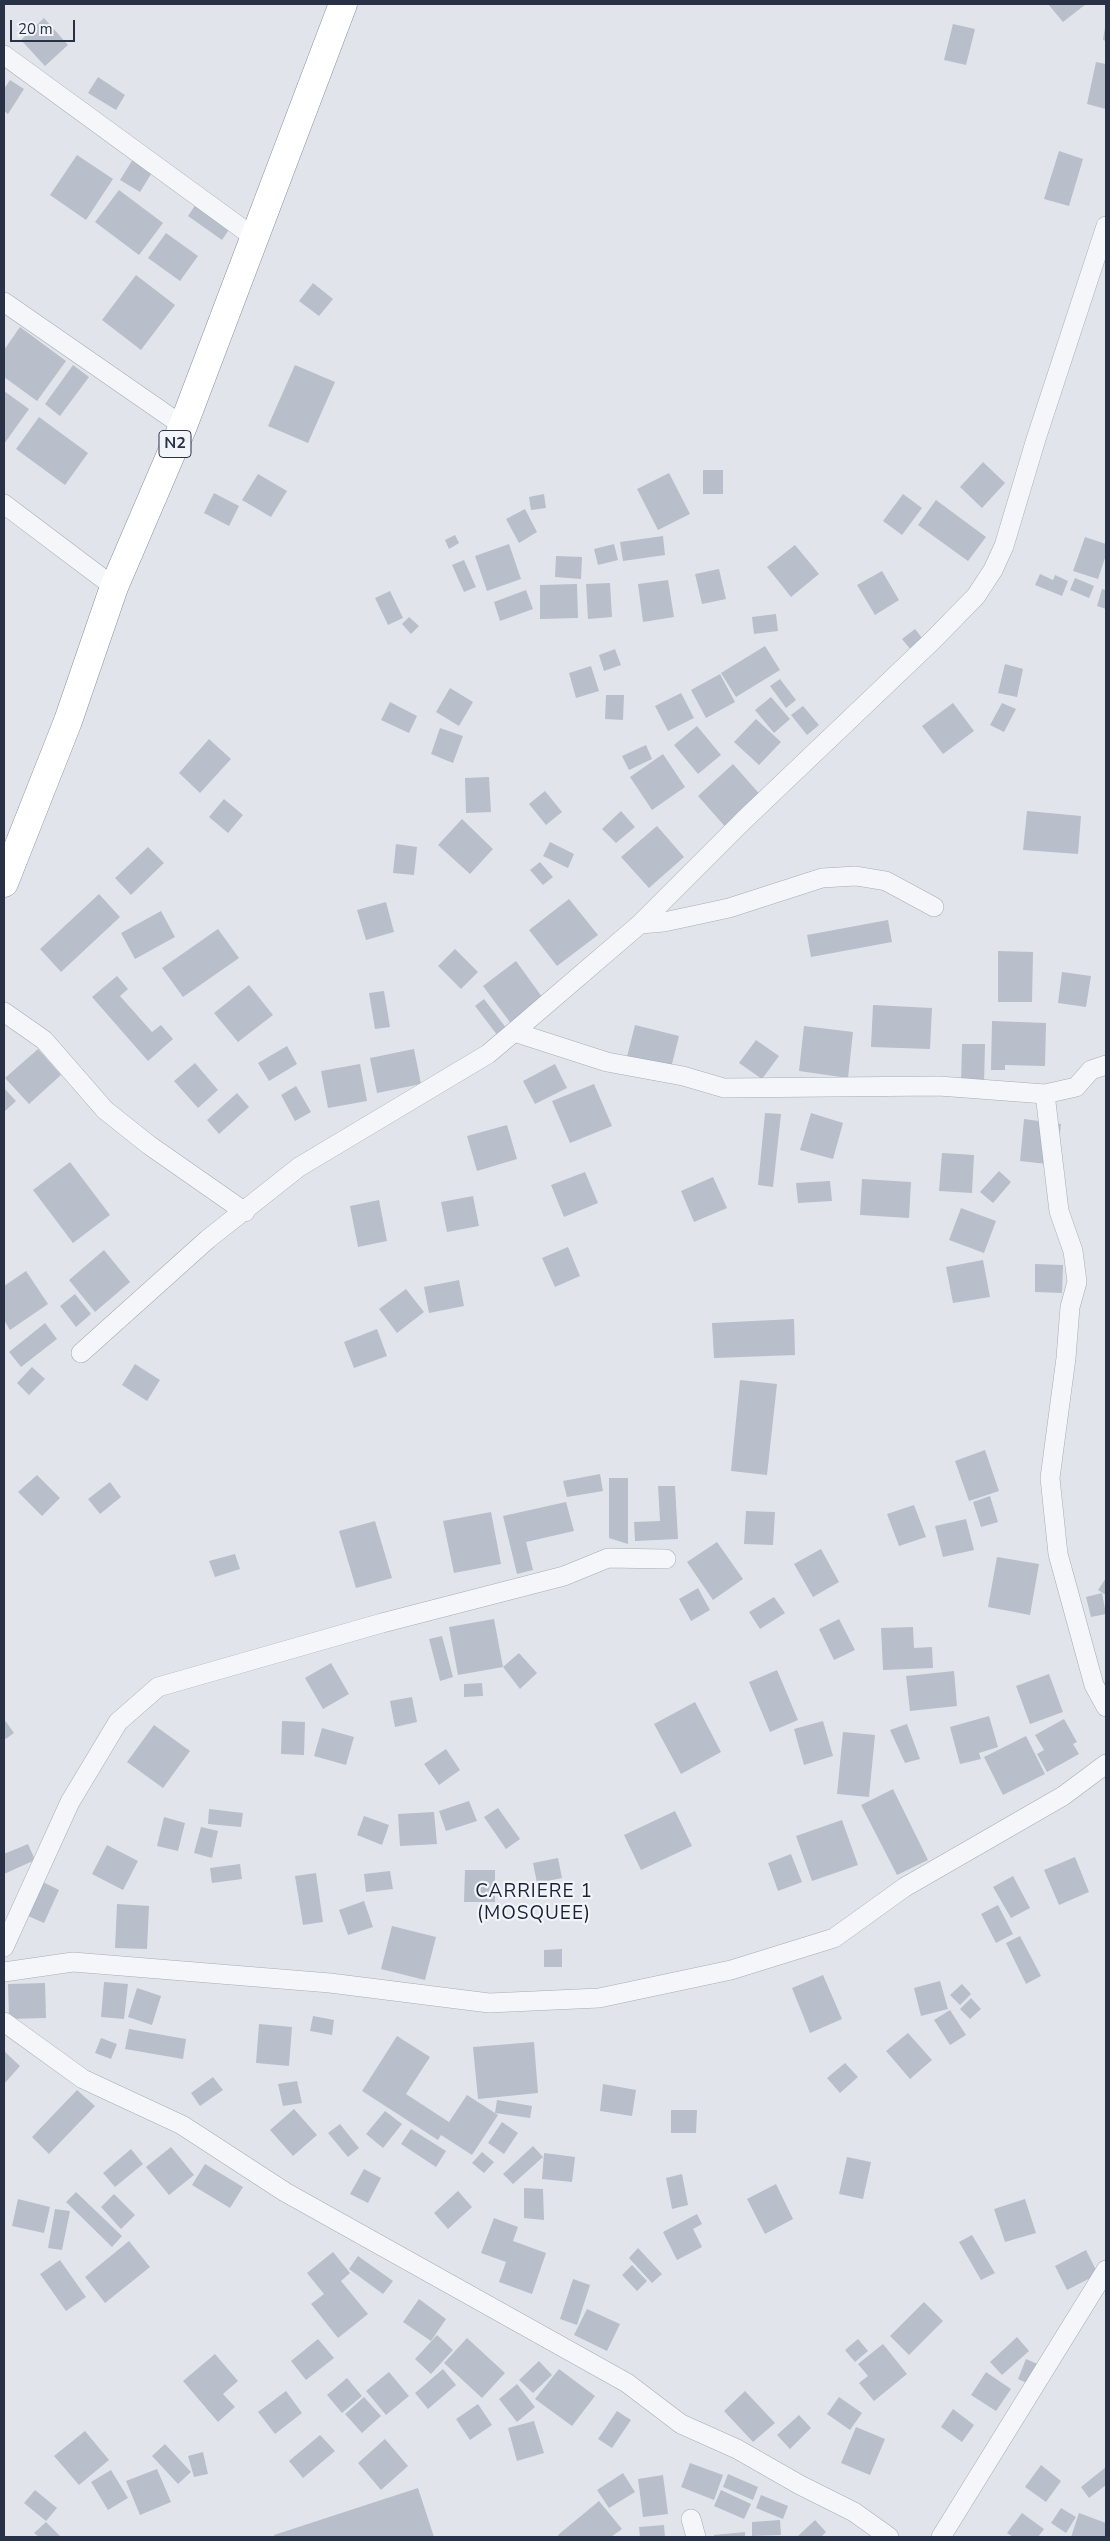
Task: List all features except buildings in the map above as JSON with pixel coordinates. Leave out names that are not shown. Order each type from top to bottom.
[{"type":"highway","name":"N2","points":[[4,883],[68,721],[114,587],[183,426],[343,4]]},
{"type":"street","points":[[4,55],[254,238]]},
{"type":"street","points":[[81,1353],[208,1239],[245,1212],[299,1167],[488,1054],[640,924],[976,596],[993,570],[1004,546],[1036,439],[1106,226]]},
{"type":"street","points":[[4,302],[183,426]]},
{"type":"street","points":[[4,504],[114,587]]},
{"type":"street","points":[[640,924],[664,922],[729,908],[822,878],[856,876],[886,881],[934,907]]},
{"type":"street","points":[[4,1012],[44,1040],[105,1110],[149,1145],[245,1212]]},
{"type":"street","points":[[514,1032],[607,1062],[683,1076],[724,1088],[939,1086],[1045,1094],[1076,1087],[1091,1070],[1106,1066]]},
{"type":"street","points":[[1045,1094],[1059,1211],[1073,1252],[1077,1282],[1070,1306],[1066,1358],[1050,1478],[1058,1554],[1094,1685],[1106,1707]]},
{"type":"street","points":[[4,1947],[70,1802],[118,1722],[158,1687],[382,1623],[564,1576],[608,1558],[666,1559]]},
{"type":"street","points":[[4,1972],[73,1962],[330,1983],[489,2003],[599,1998],[731,1970],[834,1938],[905,1887],[1064,1796],[1106,1764]]},
{"type":"street","points":[[4,2022],[83,2079],[182,2125],[285,2192],[626,2383],[681,2424],[737,2449],[800,2485],[854,2512],[889,2537]]},
{"type":"street","points":[[941,2537],[1106,2270]]},
{"type":"street","points":[[691,2519],[696,2537]]},
{"type":"district","name":"CARRIERE 1 (MOSQUEE)","points":[[534,1903]]}]
